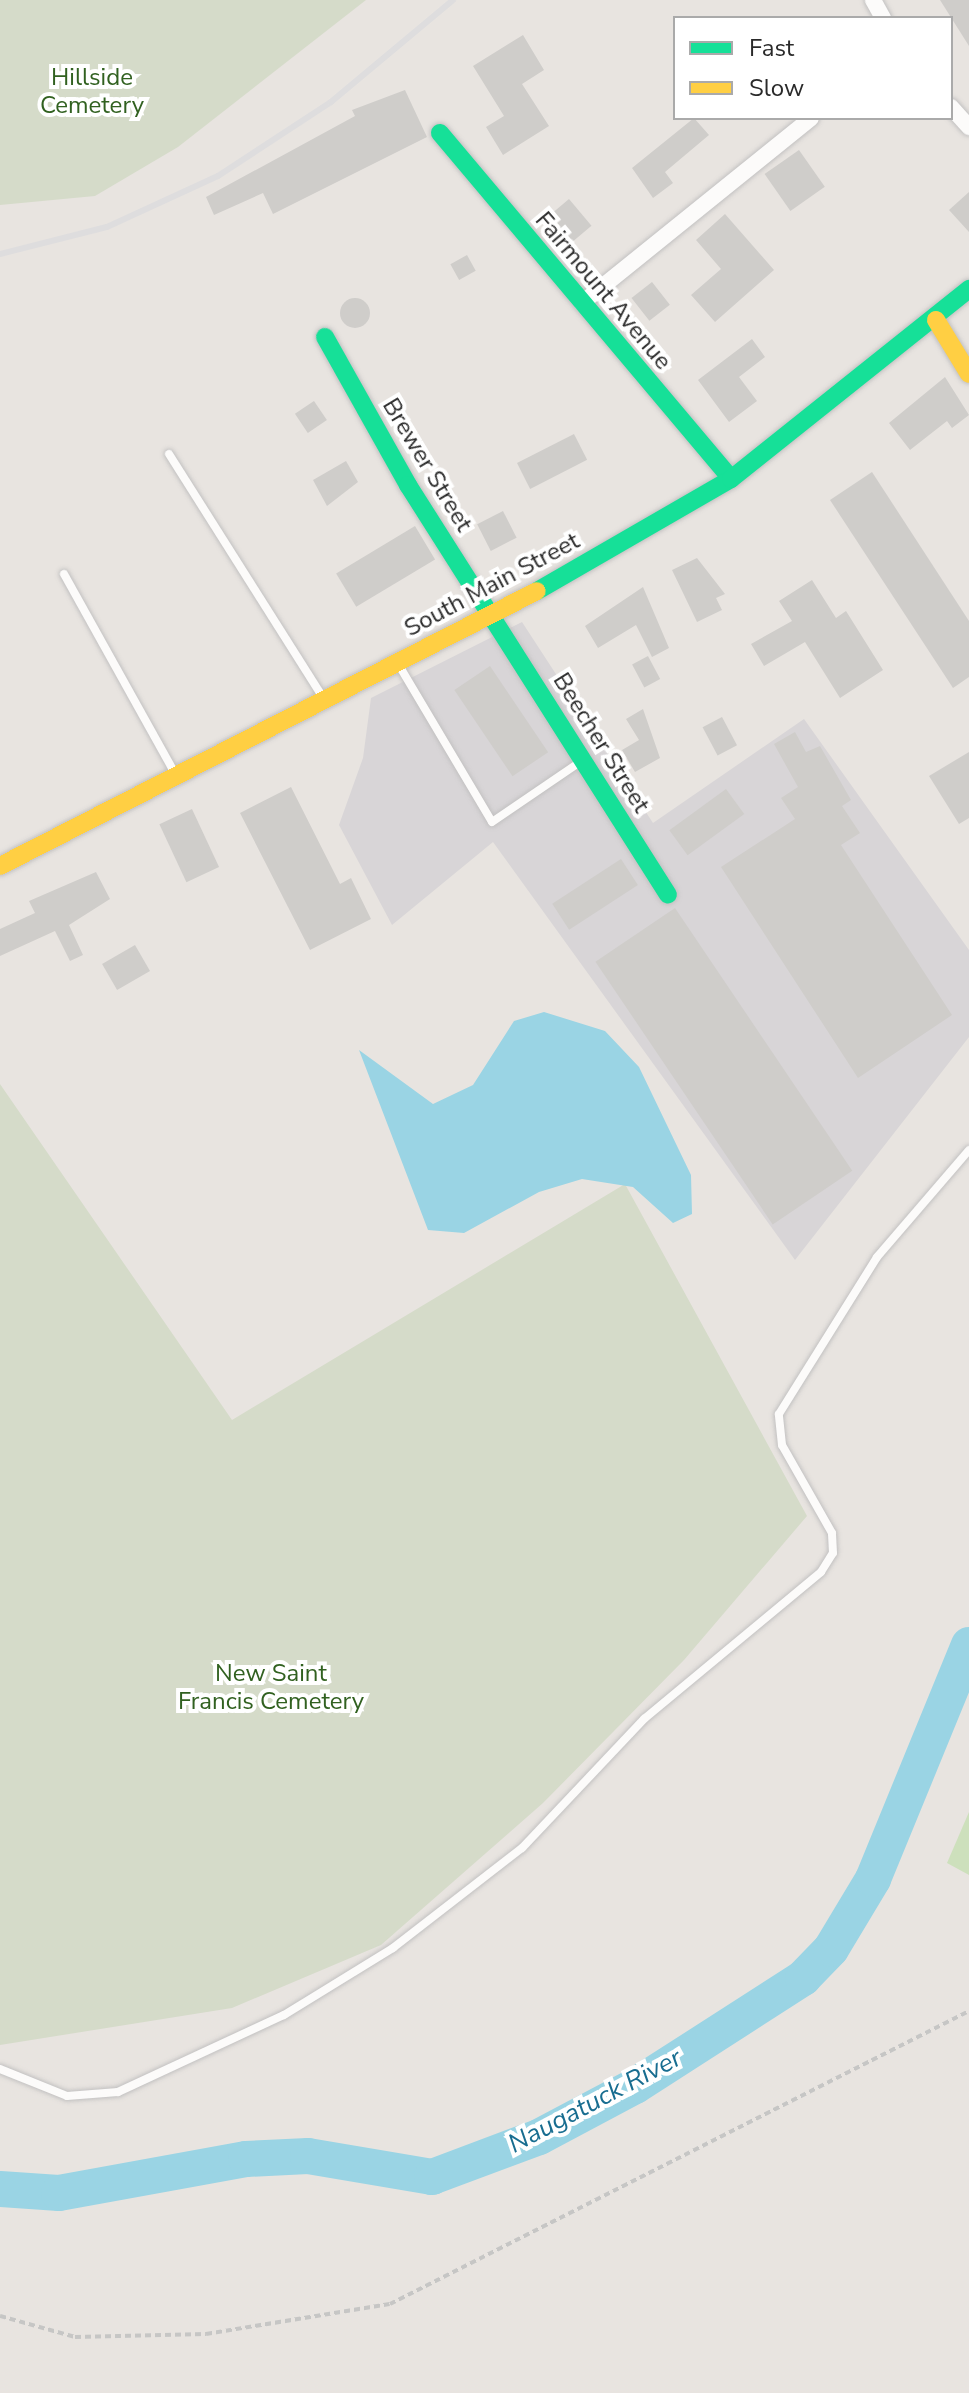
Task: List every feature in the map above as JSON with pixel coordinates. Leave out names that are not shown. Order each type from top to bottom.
[{"type":"street","points":[[953,109],[969,127]]},
{"type":"street","points":[[582,303],[809,120]]},
{"type":"street","name":"Fairmount Avenue","points":[[440,133],[731,479]]},
{"type":"street","name":"South Main Street","points":[[0,866],[493,616],[731,479],[936,320],[969,289]]},
{"type":"street","points":[[936,320],[969,374]]},
{"type":"street","name":"Brewer Street","points":[[325,337],[493,616]]},
{"type":"street","name":"Beecher Street","points":[[493,616],[668,895]]},
{"type":"lane","points":[[169,454],[324,700]]},
{"type":"lane","points":[[64,574],[176,775]]},
{"type":"lane","points":[[398,663],[429,727],[492,822],[583,760]]},
{"type":"lane","points":[[0,2069],[67,2096],[118,2092],[284,2015],[393,1948],[522,1848],[644,1719],[821,1572],[833,1553],[832,1533],[782,1445],[779,1414],[877,1257],[969,1150]]},
{"type":"path","points":[[0,2316],[75,2337],[206,2334],[390,2304],[969,2011]]},
{"type":"shaded area","points":[[522,622],[653,823],[804,719],[969,950],[969,1037],[795,1260],[493,842],[392,925],[339,825],[363,758],[371,698]]},
{"type":"green space","name":"Hillside Cemetery","points":[[0,0],[366,0],[178,147],[95,196],[0,205]]},
{"type":"green space","name":"New Saint Francis Cemetery","points":[[0,1084],[232,1420],[625,1184],[807,1516],[684,1660],[543,1803],[381,1945],[232,2008],[0,2045]]},
{"type":"green space","points":[[969,1812],[969,1875],[947,1863]]},
{"type":"water","points":[[544,1012],[605,1031],[639,1067],[691,1175],[692,1214],[673,1223],[633,1187],[582,1179],[539,1192],[464,1233],[428,1230],[359,1050],[433,1104],[473,1085],[514,1021]]},
{"type":"building","points":[[940,0],[969,0],[969,46],[953,16]]},
{"type":"building","points":[[523,35],[544,70],[522,84],[549,126],[503,155],[486,127],[504,116],[473,66]]},
{"type":"building","points":[[405,90],[427,137],[273,214],[263,193],[214,215],[206,197],[355,116],[352,110]]},
{"type":"building","points":[[692,120],[696,120],[709,135],[665,172],[673,183],[653,198],[632,168]]},
{"type":"building","points":[[799,150],[825,187],[790,211],[765,174]]},
{"type":"building","points":[[969,192],[969,232],[949,210]]},
{"type":"building","points":[[569,199],[591,226],[572,243],[549,216]]},
{"type":"building","points":[[725,214],[774,270],[715,322],[691,295],[721,269],[696,240]]},
{"type":"building","points":[[467,255],[476,271],[459,280],[450,264]]},
{"type":"building","points":[[652,282],[670,305],[649,321],[632,298]]},
{"type":"building","points":[[355,298],[366,302],[370,313],[366,324],[355,328],[344,324],[340,313],[344,302]]},
{"type":"building","points":[[752,339],[765,357],[739,377],[757,401],[729,422],[698,380]]},
{"type":"building","points":[[945,377],[969,415],[952,428],[947,421],[910,450],[889,423]]},
{"type":"building","points":[[314,401],[327,420],[308,433],[295,414]]},
{"type":"building","points":[[574,434],[587,460],[530,489],[517,463]]},
{"type":"building","points":[[346,461],[358,482],[327,506],[313,480]]},
{"type":"building","points":[[872,472],[969,621],[969,677],[953,688],[830,500]]},
{"type":"building","points":[[503,511],[517,538],[491,551],[477,524]]},
{"type":"building","points":[[415,526],[435,559],[356,607],[336,573]]},
{"type":"building","points":[[697,558],[725,594],[716,598],[722,610],[697,622],[672,570]]},
{"type":"building","points":[[812,580],[836,618],[846,611],[883,670],[840,698],[805,642],[764,666],[751,644],[792,621],[779,601]]},
{"type":"building","points":[[643,587],[669,648],[652,657],[636,625],[598,648],[585,626]]},
{"type":"building","points":[[648,656],[660,679],[644,687],[632,664]]},
{"type":"building","points":[[490,666],[548,752],[513,776],[454,690]]},
{"type":"building","points":[[643,709],[660,758],[635,772],[622,750],[639,740],[626,719]]},
{"type":"building","points":[[722,717],[737,745],[718,756],[703,727]]},
{"type":"building","points":[[795,732],[806,752],[820,746],[851,800],[842,806],[860,833],[841,845],[952,1015],[858,1078],[721,867],[795,819],[781,798],[798,787],[774,744]]},
{"type":"building","points":[[969,752],[969,818],[959,824],[929,776]]},
{"type":"building","points":[[291,787],[340,884],[351,878],[371,919],[310,950],[240,813]]},
{"type":"building","points":[[726,789],[744,814],[688,855],[669,830]]},
{"type":"building","points":[[192,809],[219,867],[186,882],[159,824]]},
{"type":"building","points":[[621,859],[638,885],[569,930],[552,904]]},
{"type":"building","points":[[96,872],[110,899],[69,925],[83,955],[70,961],[55,931],[0,956],[0,929],[35,913],[29,901]]},
{"type":"building","points":[[675,908],[852,1171],[773,1224],[595,962]]},
{"type":"building","points":[[135,945],[150,971],[117,990],[102,964]]},
{"type":"waterway","name":"Naugatuck River","points":[[0,2189],[59,2193],[246,2159],[308,2156],[432,2177],[539,2137],[635,2086],[803,1978],[831,1949],[873,1879],[969,1645]]},
{"type":"railway","points":[[0,254],[107,227],[218,176],[331,102],[453,0]]},
{"type":"traffic: fast","points":[[440,133],[731,479]]},
{"type":"traffic: fast","points":[[537,591],[731,479],[969,289]]},
{"type":"traffic: fast","points":[[325,337],[408,485],[668,895]]},
{"type":"traffic: slow","points":[[936,320],[969,374]]},
{"type":"traffic: slow","points":[[0,866],[537,591]]}]
